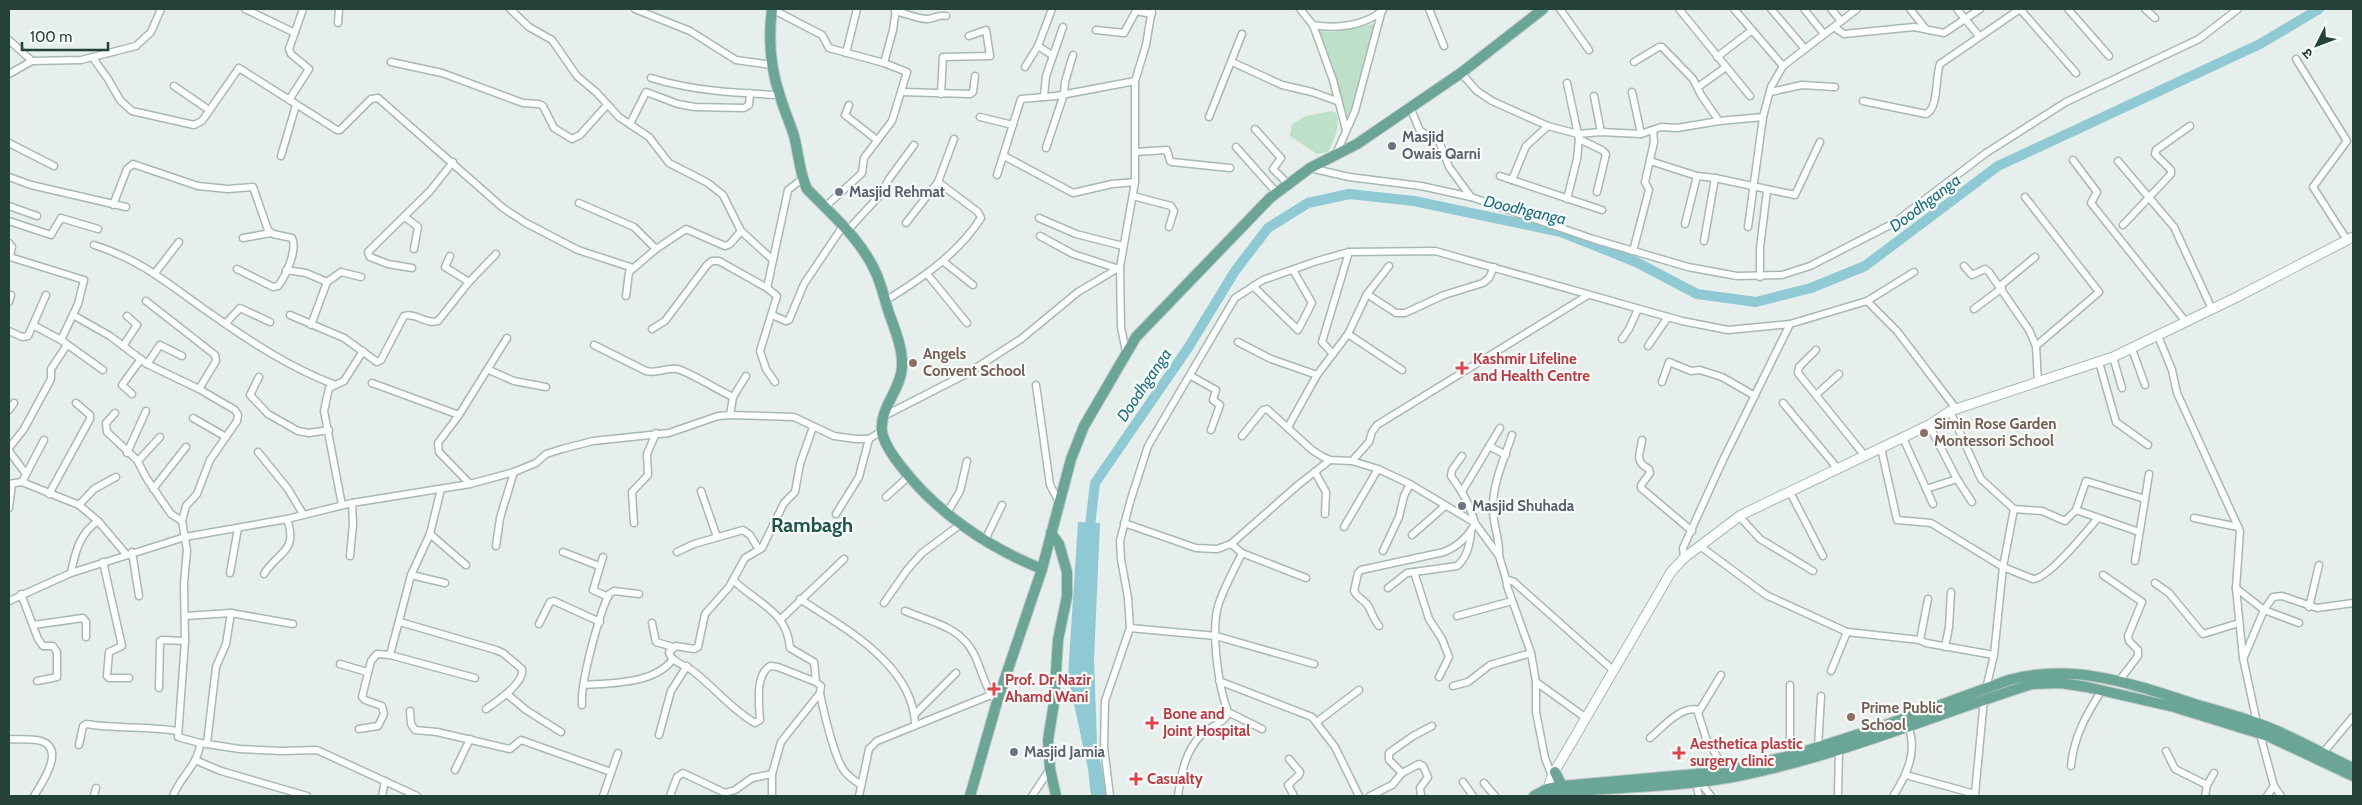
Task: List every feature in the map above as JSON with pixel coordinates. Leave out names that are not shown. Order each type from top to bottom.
[{"type":"main road","points":[[772,9],[769,45],[772,66],[779,95],[794,137],[802,179],[807,188],[863,249],[877,274],[898,339],[902,366],[901,377],[884,416],[882,431],[896,459],[909,476],[947,513],[985,540],[1042,569]]},
{"type":"main road","points":[[970,796],[994,699],[1042,569],[1071,459],[1084,426],[1136,337],[1288,184],[1310,168],[1356,144],[1461,73],[1543,9]]},
{"type":"main road","points":[[1549,795],[1553,774],[1671,572],[1684,558],[1740,517],[1903,438],[1953,411],[2132,349],[2350,239]]},
{"type":"main road","points":[[1051,534],[1059,544],[1067,572],[1067,596],[1060,623],[1048,740],[1050,769],[1056,796]]},
{"type":"main road","points":[[1534,796],[1571,791],[1698,782],[1790,764],[1908,726],[2032,673],[2056,672],[2120,681],[2259,728],[2323,753],[2353,768]]},
{"type":"main road","points":[[1549,795],[1562,786],[1725,770],[1790,756],[1985,694],[2032,684],[2061,683],[2102,690],[2259,728],[2353,776]]},
{"type":"main road","points":[[1553,774],[1562,786]]},
{"type":"street","points":[[9,74],[32,60],[93,58],[130,48],[142,42],[151,32],[160,9]]},
{"type":"street","points":[[245,9],[295,33]]},
{"type":"street","points":[[289,100],[309,69],[290,52],[303,9]]},
{"type":"street","points":[[338,23],[339,9]]},
{"type":"street","points":[[510,9],[529,27],[552,40],[577,76],[597,92],[619,117],[648,137],[669,163],[708,183],[723,195],[741,231],[773,260]]},
{"type":"street","points":[[635,9],[690,31],[736,60],[772,66]]},
{"type":"street","points":[[772,9],[822,35],[829,48],[907,71],[892,121],[864,158],[860,175],[825,208]]},
{"type":"street","points":[[846,53],[857,9]]},
{"type":"street","points":[[1024,67],[1038,46],[1052,9]]},
{"type":"street","points":[[1300,9],[1313,25],[1328,64],[1346,130]]},
{"type":"street","points":[[1313,25],[1329,27],[1363,22],[1376,16],[1383,9]]},
{"type":"street","points":[[1335,155],[1355,111],[1383,9]]},
{"type":"street","points":[[1429,9],[1444,46]]},
{"type":"street","points":[[1560,9],[1589,50]]},
{"type":"street","points":[[1679,9],[1750,96]]},
{"type":"street","points":[[1734,9],[1783,66]]},
{"type":"street","points":[[1772,9],[1805,49]]},
{"type":"street","points":[[1804,9],[1824,34]]},
{"type":"street","points":[[1831,9],[1841,20]]},
{"type":"street","points":[[1748,227],[1755,188],[1763,117],[1776,76],[1783,66],[1857,9]]},
{"type":"street","points":[[1910,9],[1925,28]]},
{"type":"street","points":[[1957,9],[1979,36]]},
{"type":"street","points":[[1834,27],[1844,34],[1903,27],[1925,28],[1944,33],[1980,9]]},
{"type":"street","points":[[1863,101],[1926,114],[1929,113],[1933,106],[1940,64],[2020,9],[2076,73]]},
{"type":"street","points":[[2068,9],[2109,56]]},
{"type":"street","points":[[2145,9],[2155,18]]},
{"type":"street","points":[[1310,168],[1334,174],[1421,186],[1471,197],[1593,239],[1688,267],[1737,276],[1782,276],[1810,266],[1879,232],[1894,223],[1986,153],[2066,102],[2199,39],[2238,9]]},
{"type":"street","points":[[884,63],[896,10],[924,19],[930,19],[940,14],[946,16]]},
{"type":"street","points":[[1096,30],[1121,34],[1128,30],[1136,11],[1152,12],[1135,82],[1135,182],[1118,268],[1121,327],[1126,352]]},
{"type":"street","points":[[1044,96],[1045,81],[1052,55],[1063,27]]},
{"type":"street","points":[[941,94],[943,57],[990,56],[986,30],[969,36]]},
{"type":"street","points":[[1717,57],[1751,31]]},
{"type":"street","points":[[1209,117],[1242,34]]},
{"type":"street","points":[[9,40],[32,60]]},
{"type":"street","points":[[1038,46],[1052,55]]},
{"type":"street","points":[[1634,62],[1661,46],[1693,79],[1701,95],[1719,121]]},
{"type":"street","points":[[1046,148],[1064,94],[1065,82],[1073,55]]},
{"type":"street","points":[[93,58],[120,100],[132,111],[194,125],[200,123],[238,68],[338,130],[371,98],[378,98],[453,162],[503,208],[537,231],[578,250],[633,268]]},
{"type":"street","points":[[2296,59],[2347,141],[2313,187],[2350,239]]},
{"type":"street","points":[[391,62],[450,76],[523,103],[539,104],[543,106],[554,128],[572,139],[580,135],[607,104]]},
{"type":"street","points":[[1232,62],[1282,85],[1337,101]]},
{"type":"street","points":[[1698,87],[1726,67]]},
{"type":"street","points":[[1461,73],[1482,96],[1518,114],[1579,137],[1602,150],[1606,154],[1597,192]]},
{"type":"street","points":[[902,92],[971,94],[974,90],[975,76]]},
{"type":"street","points":[[651,78],[674,85],[779,95]]},
{"type":"street","points":[[997,175],[1020,99],[1135,82]]},
{"type":"street","points":[[1567,83],[1579,137],[1577,159],[1567,199]]},
{"type":"street","points":[[1770,92],[1802,85],[1835,87]]},
{"type":"street","points":[[174,86],[209,110]]},
{"type":"street","points":[[630,124],[646,92],[687,106],[744,108],[749,105],[750,93]]},
{"type":"street","points":[[1632,92],[1640,134]]},
{"type":"street","points":[[1594,96],[1601,132]]},
{"type":"street","points":[[281,156],[296,105]]},
{"type":"street","points":[[849,105],[845,115],[877,140]]},
{"type":"street","points":[[1410,107],[1420,131],[1439,142],[1449,167],[1471,197]]},
{"type":"street","points":[[1579,137],[1601,132],[1640,134],[1653,130],[1763,117]]},
{"type":"street","points":[[980,118],[1013,125]]},
{"type":"street","points":[[1512,180],[1526,146],[1548,126]]},
{"type":"street","points":[[2123,225],[2172,172],[2155,154],[2156,150],[2190,126]]},
{"type":"street","points":[[1255,128],[1281,158],[1273,169],[1288,184]]},
{"type":"street","points":[[1633,251],[1649,190],[1645,182],[1654,140],[1653,130]]},
{"type":"street","points":[[906,223],[938,182],[954,139]]},
{"type":"street","points":[[1650,161],[1697,176],[1715,178],[1790,195],[1797,194],[1820,142]]},
{"type":"street","points":[[9,143],[54,166]]},
{"type":"street","points":[[772,315],[786,321],[790,320],[800,292],[845,228],[881,194],[889,179],[914,145]]},
{"type":"street","points":[[1236,147],[1277,193]]},
{"type":"street","points":[[1135,152],[1167,150],[1172,162],[1230,168]]},
{"type":"street","points":[[1004,156],[1073,193],[1112,184],[1135,182]]},
{"type":"street","points":[[2073,160],[2097,192],[2091,203],[2186,322]]},
{"type":"street","points":[[2118,161],[2149,196],[2180,237],[2212,309]]},
{"type":"street","points":[[412,268],[388,264],[372,258],[368,253],[405,216],[453,162]]},
{"type":"street","points":[[113,205],[127,169],[133,164],[198,186],[228,189],[253,187],[267,228],[271,233]]},
{"type":"street","points":[[1500,176],[1602,210]]},
{"type":"street","points":[[1685,224],[1697,176]]},
{"type":"street","points":[[9,177],[31,185],[126,207]]},
{"type":"street","points":[[1704,241],[1715,178]]},
{"type":"street","points":[[768,288],[788,190],[792,184],[802,179]]},
{"type":"street","points":[[885,301],[944,262],[980,221],[982,216],[938,182]]},
{"type":"street","points":[[1760,277],[1760,248],[1767,191]]},
{"type":"street","points":[[1133,196],[1171,206],[1174,211],[1169,227]]},
{"type":"street","points":[[2025,197],[2099,292],[2036,346]]},
{"type":"street","points":[[579,203],[634,227],[656,248]]},
{"type":"street","points":[[9,206],[36,216]]},
{"type":"street","points":[[405,216],[418,227],[414,249]]},
{"type":"street","points":[[9,221],[51,235],[61,218],[98,229]]},
{"type":"street","points":[[1039,218],[1076,234],[1123,246]]},
{"type":"street","points":[[626,296],[628,277],[633,268],[656,248],[686,230],[726,246],[741,231]]},
{"type":"street","points":[[238,270],[276,287],[279,285],[286,270],[294,246],[294,240],[289,236],[271,233],[243,238]]},
{"type":"street","points":[[1040,236],[1074,254],[1118,268]]},
{"type":"street","points":[[155,273],[179,242]]},
{"type":"street","points":[[9,243],[12,247],[11,257],[84,280],[73,315],[61,340]]},
{"type":"street","points":[[94,246],[125,255],[155,273],[280,358],[314,377],[333,384],[344,381],[363,351]]},
{"type":"street","points":[[1110,796],[1104,746],[1105,701],[1130,628],[1120,549],[1124,523],[1148,446],[1231,302],[1252,286],[1293,270],[1349,252],[1435,251],[1638,309],[1728,330],[1790,324],[1867,301],[1914,272]]},
{"type":"street","points":[[1333,354],[1322,342],[1349,252]]},
{"type":"street","points":[[290,315],[344,338],[363,351],[374,362],[379,362],[404,316],[410,315],[431,323],[438,321],[469,282],[496,254]]},
{"type":"street","points":[[450,256],[445,267],[469,282]]},
{"type":"street","points":[[1974,309],[2035,257]]},
{"type":"street","points":[[652,329],[665,321],[712,261],[726,264],[768,288],[778,296],[760,351],[766,369],[775,382]]},
{"type":"street","points":[[944,262],[973,285]]},
{"type":"street","points":[[1288,427],[1317,375],[1348,334],[1367,294],[1389,266]]},
{"type":"street","points":[[1964,266],[1972,276],[1987,270],[2001,287],[2029,330],[2036,346],[2038,383]]},
{"type":"street","points":[[1367,294],[1396,313],[1405,313],[1444,295],[1483,283],[1489,278],[1494,267]]},
{"type":"street","points":[[884,416],[968,373],[1021,339],[1078,292],[1118,268]]},
{"type":"street","points":[[286,270],[306,273],[327,282]]},
{"type":"street","points":[[1252,286],[1298,330],[1312,303],[1293,270]]},
{"type":"street","points":[[311,325],[327,282],[341,272],[361,277]]},
{"type":"street","points":[[928,274],[967,323]]},
{"type":"street","points":[[9,302],[11,295]]},
{"type":"street","points":[[9,331],[26,337],[46,295]]},
{"type":"street","points":[[1352,460],[1369,442],[1372,432],[1377,426],[1588,295]]},
{"type":"street","points":[[146,301],[216,357],[216,361],[199,389]]},
{"type":"street","points":[[1867,301],[1897,331],[1953,411],[1981,479],[2014,509],[2042,511],[2065,521],[2076,510],[2083,486],[2088,480],[2145,500]]},
{"type":"street","points":[[226,323],[236,310],[240,308],[270,322]]},
{"type":"street","points":[[1622,339],[1638,309]]},
{"type":"street","points":[[73,315],[123,346],[144,362],[199,389],[237,413],[239,417],[210,460],[197,494],[186,506],[182,521],[187,550],[185,641],[177,731],[180,739],[258,750],[317,750],[417,796]]},
{"type":"street","points":[[123,346],[137,325],[127,316]]},
{"type":"street","points":[[1648,346],[1668,317]]},
{"type":"street","points":[[1684,558],[1682,550],[1723,460],[1790,324]]},
{"type":"street","points":[[33,325],[61,340],[103,370]]},
{"type":"street","points":[[1348,334],[1402,370]]},
{"type":"street","points":[[2158,336],[2172,370],[2177,393],[2238,527],[2240,539],[2236,588],[2243,658],[2274,786],[2281,796]]},
{"type":"street","points":[[470,484],[438,450],[438,443],[459,415],[508,338]]},
{"type":"street","points":[[1238,342],[1271,359],[1317,375]]},
{"type":"street","points":[[26,474],[9,449],[24,429],[51,378],[51,369],[67,345]]},
{"type":"street","points":[[132,394],[122,385],[160,345],[182,356]]},
{"type":"street","points":[[594,345],[646,371],[654,373],[672,368],[682,370],[733,397]]},
{"type":"street","points":[[2132,349],[2146,384]]},
{"type":"street","points":[[1816,350],[1799,367],[1798,371],[1865,456]]},
{"type":"street","points":[[2113,357],[2122,388]]},
{"type":"street","points":[[1662,382],[1669,362],[1690,371],[1700,370],[1722,377],[1755,396]]},
{"type":"street","points":[[2099,362],[2116,422],[2148,445]]},
{"type":"street","points":[[488,370],[514,381],[546,387]]},
{"type":"street","points":[[1816,396],[1839,374]]},
{"type":"street","points":[[730,414],[733,397],[746,376]]},
{"type":"street","points":[[1190,376],[1216,390],[1213,400],[1220,405],[1210,430]]},
{"type":"street","points":[[259,377],[250,396],[268,414],[304,433],[329,430]]},
{"type":"street","points":[[372,383],[459,415]]},
{"type":"street","points":[[333,384],[327,394],[324,406],[342,505]]},
{"type":"street","points":[[1036,385],[1050,485],[1059,502]]},
{"type":"street","points":[[9,410],[14,403]]},
{"type":"street","points":[[49,494],[90,419],[90,415],[76,403]]},
{"type":"street","points":[[1783,403],[1838,469]]},
{"type":"street","points":[[1242,436],[1265,408],[1270,410],[1312,450],[1330,460],[1352,460],[1378,469],[1410,484],[1475,523]]},
{"type":"street","points":[[127,453],[146,410]]},
{"type":"street","points":[[115,413],[106,423],[105,429],[127,453],[138,461],[153,489],[173,516],[182,521]]},
{"type":"street","points":[[9,601],[20,594],[71,573],[184,536],[287,519],[352,503],[470,484],[514,472],[536,463],[546,454],[562,449],[593,441],[669,433],[730,414],[790,417],[840,437],[869,439],[882,431]]},
{"type":"street","points":[[193,418],[226,437]]},
{"type":"street","points":[[1929,425],[1956,479],[1972,502]]},
{"type":"street","points":[[652,623],[656,642],[673,647],[694,649],[698,647],[705,614],[734,580],[745,558],[763,546],[784,503],[796,491],[800,464],[813,427]]},
{"type":"street","points":[[1462,490],[1500,428]]},
{"type":"street","points":[[634,524],[632,492],[648,475],[647,454],[656,434]]},
{"type":"street","points":[[1512,435],[1493,504],[1493,518],[1499,544],[1499,556],[1512,601],[1531,653],[1536,682],[1536,712],[1545,758],[1553,774]]},
{"type":"street","points":[[138,461],[160,437]]},
{"type":"street","points":[[1903,438],[1932,504]]},
{"type":"street","points":[[836,514],[859,477],[869,439]]},
{"type":"street","points":[[22,482],[44,440]]},
{"type":"street","points":[[1642,440],[1639,462],[1650,473],[1641,485],[1641,488],[1692,531]]},
{"type":"street","points":[[1489,446],[1506,455]]},
{"type":"street","points":[[153,489],[186,447]]},
{"type":"street","points":[[1881,448],[1897,520],[1931,523],[2003,567],[2036,580],[2074,546],[2097,519]]},
{"type":"street","points":[[258,452],[288,489],[304,514]]},
{"type":"street","points":[[1462,456],[1452,470],[1451,476],[1462,490],[1475,523],[1499,556]]},
{"type":"street","points":[[1124,523],[1196,548],[1217,549],[1231,544],[1330,460]]},
{"type":"street","points":[[947,513],[960,491],[967,461]]},
{"type":"street","points":[[1344,527],[1378,469]]},
{"type":"street","points":[[496,546],[500,518],[514,472]]},
{"type":"street","points":[[1315,472],[1326,492],[1325,514]]},
{"type":"street","points":[[2135,561],[2149,474]]},
{"type":"street","points":[[886,497],[909,476]]},
{"type":"street","points":[[79,505],[94,489],[116,477]]},
{"type":"street","points":[[1926,489],[1956,479]]},
{"type":"street","points":[[9,508],[10,484],[22,482],[79,505],[98,521],[129,553],[139,596]]},
{"type":"street","points":[[1383,551],[1399,517],[1404,496],[1410,484]]},
{"type":"street","points":[[390,655],[412,575],[430,534],[441,489]]},
{"type":"street","points":[[701,491],[717,537]]},
{"type":"street","points":[[1790,492],[1822,556]]},
{"type":"street","points":[[350,556],[353,524],[352,503]]},
{"type":"street","points":[[985,540],[1002,505]]},
{"type":"street","points":[[1412,535],[1445,506]]},
{"type":"street","points":[[1906,775],[1975,795],[1985,694],[1994,655],[2003,567],[2014,509]]},
{"type":"street","points":[[2076,510],[2097,519],[2139,532]]},
{"type":"street","points":[[1740,517],[1760,539],[1813,571]]},
{"type":"street","points":[[2194,518],[2238,527]]},
{"type":"street","points":[[264,574],[272,562],[279,560],[288,545],[291,534],[287,519]]},
{"type":"street","points":[[71,573],[82,536],[87,529],[98,521]]},
{"type":"street","points":[[1388,588],[1403,575],[1457,566],[1461,563],[1469,546],[1471,532],[1475,523]]},
{"type":"street","points":[[884,603],[907,570],[922,553],[961,524]]},
{"type":"street","points":[[230,573],[238,528]]},
{"type":"street","points":[[676,552],[743,530],[750,535],[759,550]]},
{"type":"street","points":[[1379,626],[1371,615],[1369,607],[1357,597],[1354,591],[1359,571],[1444,552],[1455,547],[1471,532]]},
{"type":"street","points":[[430,534],[466,564]]},
{"type":"street","points":[[1231,544],[1242,553],[1306,578]]},
{"type":"street","points":[[1700,546],[1766,595],[1847,632],[1920,640],[1945,647],[1994,655]]},
{"type":"street","points":[[563,552],[599,566]]},
{"type":"street","points":[[1242,553],[1220,601],[1216,618],[1220,693],[1228,712],[1262,729]]},
{"type":"street","points":[[603,557],[593,590],[608,597]]},
{"type":"street","points":[[780,619],[844,560]]},
{"type":"street","points":[[103,562],[122,646],[109,652],[106,676],[109,678],[129,678]]},
{"type":"street","points":[[2309,607],[2319,565]]},
{"type":"street","points":[[1414,572],[1429,619],[1442,639],[1449,657],[1439,677]]},
{"type":"street","points":[[2103,574],[2142,602],[2128,636],[2128,642],[2138,650],[2138,656],[2120,681]]},
{"type":"street","points":[[412,575],[445,583]]},
{"type":"street","points":[[1506,579],[1514,582],[1614,671]]},
{"type":"street","points":[[734,580],[780,619],[788,633],[790,648],[814,662],[816,682]]},
{"type":"street","points":[[2155,583],[2169,592],[2203,634],[2240,623]]},
{"type":"street","points":[[2236,588],[2264,610],[2299,624]]},
{"type":"street","points":[[582,705],[584,685],[608,597],[612,591],[639,594]]},
{"type":"street","points":[[1945,647],[1949,627],[1951,592]]},
{"type":"street","points":[[20,594],[40,643],[56,649],[58,675],[56,678],[37,681]]},
{"type":"street","points":[[2243,658],[2264,610],[2271,599],[2278,596],[2309,607],[2353,603]]},
{"type":"street","points":[[800,599],[844,629],[887,662],[896,674],[914,714],[915,724]]},
{"type":"street","points":[[1920,640],[1928,599]]},
{"type":"street","points":[[538,624],[550,602],[554,601],[600,622]]},
{"type":"street","points":[[1457,616],[1512,601]]},
{"type":"street","points":[[860,796],[860,784],[872,744],[882,737],[915,724],[994,699],[982,678],[973,652],[954,630],[906,611]]},
{"type":"street","points":[[185,616],[231,613],[293,624]]},
{"type":"street","points":[[173,796],[180,781],[204,743],[216,667],[226,644],[231,613]]},
{"type":"street","points":[[33,625],[84,618],[86,622],[86,637]]},
{"type":"street","points":[[400,622],[503,653],[523,672],[507,694],[486,709]]},
{"type":"street","points":[[1130,628],[1216,636],[1314,664]]},
{"type":"street","points":[[1831,671],[1847,632]]},
{"type":"street","points":[[159,688],[160,641],[185,641]]},
{"type":"street","points":[[673,647],[669,654],[673,659],[687,666],[755,723],[760,720],[762,675],[766,668],[770,666],[778,667],[816,682],[821,686],[820,693],[824,715],[841,765],[851,778],[860,784]]},
{"type":"street","points":[[1453,686],[1468,682],[1490,665],[1531,653]]},
{"type":"street","points":[[359,730],[378,726],[384,714],[382,706],[365,700],[362,697],[367,672],[373,657],[380,654],[390,655],[475,678]]},
{"type":"street","points":[[584,685],[634,680],[656,673],[667,667],[673,659]]},
{"type":"street","points":[[340,664],[367,672]]},
{"type":"street","points":[[659,735],[669,697],[687,666]]},
{"type":"street","points":[[914,714],[956,673]]},
{"type":"street","points":[[1722,675],[1699,710],[1700,722],[1706,738],[1725,770]]},
{"type":"street","points":[[1219,681],[1312,716],[1318,721],[1334,748],[1359,796]]},
{"type":"street","points":[[1536,682],[1586,718]]},
{"type":"street","points":[[1790,685],[1790,756]]},
{"type":"street","points":[[1318,721],[1360,690]]},
{"type":"street","points":[[2071,766],[2073,749],[2082,722],[2102,690]]},
{"type":"street","points":[[772,796],[772,774],[784,735],[820,693]]},
{"type":"street","points":[[507,694],[526,710],[561,732]]},
{"type":"street","points":[[1818,747],[1821,696]]},
{"type":"street","points":[[1650,738],[1684,711],[1692,708],[1699,710]]},
{"type":"street","points":[[410,711],[411,724],[415,730],[510,749],[521,740],[611,772]]},
{"type":"street","points":[[1178,796],[1184,761],[1202,735],[1223,720],[1228,712]]},
{"type":"street","points":[[2323,753],[2353,717]]},
{"type":"street","points":[[79,745],[83,726],[86,724],[112,728],[132,727],[177,731]]},
{"type":"street","points":[[1402,773],[1389,760],[1389,753],[1413,736],[1432,726]]},
{"type":"street","points":[[1894,795],[1906,775],[1911,750],[1908,726]]},
{"type":"street","points":[[9,739],[40,741],[48,745],[51,751],[52,760],[34,796]]},
{"type":"street","points":[[454,770],[470,740]]},
{"type":"street","points":[[1838,796],[1839,749]]},
{"type":"street","points":[[2166,750],[2176,769],[2207,785]]},
{"type":"street","points":[[603,796],[618,754]]},
{"type":"street","points":[[1289,759],[1300,772],[1288,785],[1294,796]]},
{"type":"street","points":[[195,760],[222,771],[307,796]]},
{"type":"street","points":[[1370,796],[1392,785],[1402,773],[1419,764],[1423,766],[1428,777],[1420,788],[1421,796]]},
{"type":"street","points":[[1032,796],[1050,769]]},
{"type":"street","points":[[670,796],[677,777],[683,773],[714,793],[725,794],[752,778],[772,774]]},
{"type":"street","points":[[2205,796],[2207,785],[2214,774]]},
{"type":"street","points":[[382,796],[385,781]]},
{"type":"street","points":[[1464,782],[1473,796]]},
{"type":"street","points":[[1698,782],[1699,796]]},
{"type":"street","points":[[1698,782],[1711,796]]},
{"type":"street","points":[[1484,783],[1495,796]]},
{"type":"street","points":[[2267,796],[2274,786]]},
{"type":"street","points":[[94,796],[96,788]]},
{"type":"green space","points":[[1378,23],[1349,120],[1345,118],[1318,31],[1333,32]]},
{"type":"green space","points":[[1331,111],[1336,113],[1338,123],[1328,152],[1317,154],[1290,136],[1292,124],[1306,116]]},
{"type":"water","points":[[1078,522],[1100,523],[1094,660],[1097,743],[1107,796],[1091,796],[1088,769],[1068,676]]},
{"type":"waterway","name":"Doodhganga","points":[[1089,535],[1095,483],[1188,348],[1235,271],[1268,228],[1308,203],[1349,194],[1414,201],[1561,232],[1636,262],[1697,294],[1756,302],[1811,288],[1865,266],[1998,166],[2260,44],[2319,9]]},
{"type":"place","name":"Masjid Owais Qarni","points":[[1392,146]]},
{"type":"place","name":"Masjid Rehmat","points":[[839,192]]},
{"type":"place","name":"Angels Convent School","points":[[913,363]]},
{"type":"place","name":"Kashmir Lifeline and Health Centre","points":[[1462,368]]},
{"type":"place","name":"Simin Rose Garden Montessori School","points":[[1924,433]]},
{"type":"place","name":"Masjid Shuhada","points":[[1462,506]]},
{"type":"place","name":"Prof. Dr Nazir Ahamd Wani","points":[[994,689]]},
{"type":"place","name":"Prime Public School","points":[[1851,717]]},
{"type":"place","name":"Bone and Joint Hospital","points":[[1152,723]]},
{"type":"place","name":"Masjid Jamia","points":[[1014,752]]},
{"type":"place","name":"Aesthetica plastic surgery clinic","points":[[1679,753]]},
{"type":"place","name":"Casualty","points":[[1136,779]]},
{"type":"district","name":"Rambagh","points":[[812,525]]}]
